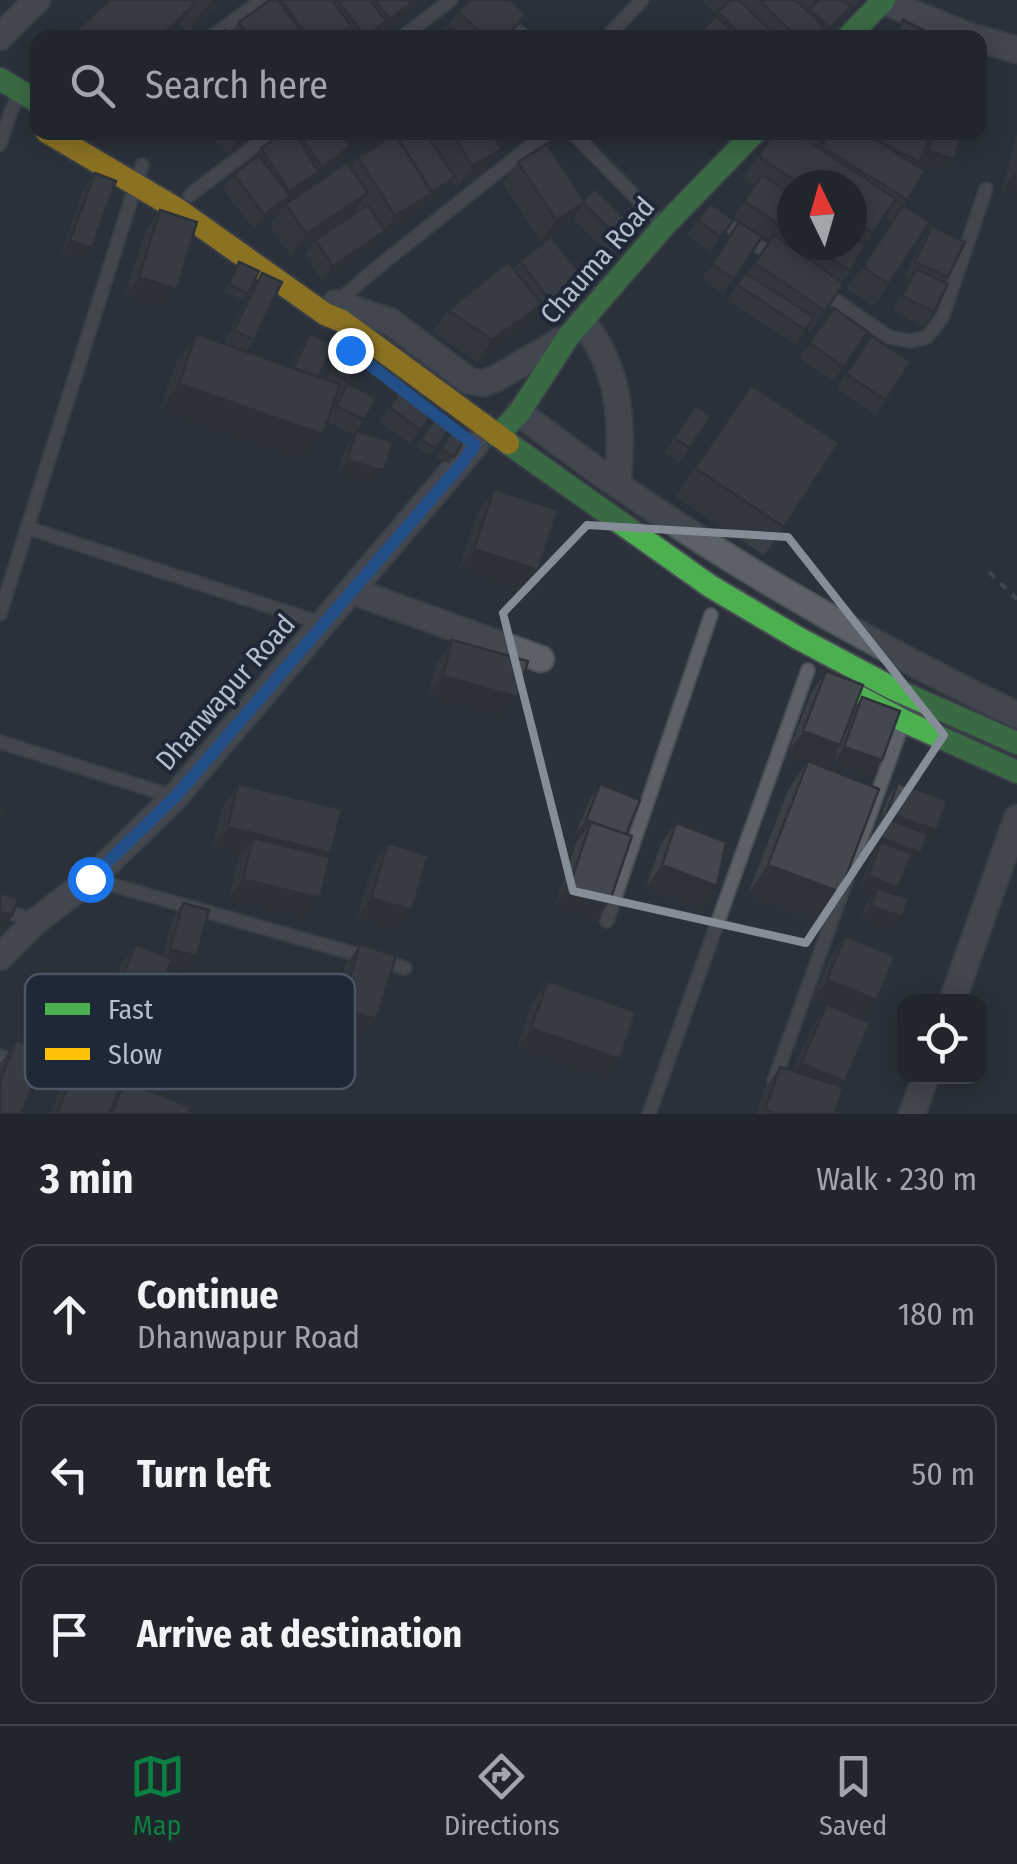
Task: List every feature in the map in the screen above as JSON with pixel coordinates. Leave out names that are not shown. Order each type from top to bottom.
[{"type":"street","points":[[0,37],[38,0]]},
{"type":"street","points":[[854,30],[882,0],[957,30]]},
{"type":"street","points":[[987,41],[1017,50]]},
{"type":"street","points":[[0,79],[17,103]]},
{"type":"street","points":[[64,140],[190,195],[617,547]]},
{"type":"street","points":[[96,140],[177,208],[334,313],[391,322],[469,381],[483,383],[494,379],[576,329],[604,356],[617,392],[618,486]]},
{"type":"street","name":"Chauma Road","points":[[486,441],[519,413],[576,329],[664,226],[747,140]]},
{"type":"street","points":[[519,413],[618,486],[844,626],[1017,715]]},
{"type":"street","points":[[486,441],[546,472],[710,586],[798,638],[894,688],[1017,743]]},
{"type":"street","name":"Dhanwapur Road","points":[[0,957],[36,921],[90,879],[175,797],[462,463],[486,441]]},
{"type":"street","points":[[352,590],[540,659]]},
{"type":"street","points":[[816,674],[904,721],[1017,772]]},
{"type":"street","points":[[955,994],[1017,818]]},
{"type":"street","points":[[912,1114],[923,1084]]},
{"type":"lane","points":[[221,30],[262,0]]},
{"type":"lane","points":[[412,30],[452,0]]},
{"type":"lane","points":[[480,0],[516,30]]},
{"type":"lane","points":[[614,30],[642,0]]},
{"type":"lane","points":[[0,144],[17,103]]},
{"type":"lane","points":[[190,195],[262,140]]},
{"type":"lane","points":[[334,313],[394,254],[538,140]]},
{"type":"lane","points":[[580,140],[664,226]]},
{"type":"lane","points":[[0,614],[138,175]]},
{"type":"lane","points":[[812,284],[889,336],[910,341],[928,337],[942,318],[986,189]]},
{"type":"lane","points":[[690,199],[797,273]]},
{"type":"lane","points":[[28,528],[324,624]]},
{"type":"lane","points":[[607,921],[711,614]]},
{"type":"lane","points":[[649,1114],[816,674]]},
{"type":"lane","points":[[774,1080],[904,721]]},
{"type":"lane","points":[[0,742],[175,797]]},
{"type":"lane","points":[[90,879],[405,968]]},
{"type":"lane","points":[[0,908],[36,921]]},
{"type":"lane","points":[[0,1056],[25,1064]]},
{"type":"path","points":[[990,572],[1017,599]]},
{"type":"highlighted area","points":[[587,525],[788,537],[944,735],[806,943],[573,891],[503,613]]},
{"type":"building","points":[[109,0],[191,0],[195,4],[167,30],[77,30]]},
{"type":"building","points":[[270,0],[278,0],[300,30],[244,30],[239,22]]},
{"type":"building","points":[[281,0],[332,0],[351,26],[346,30],[303,30]]},
{"type":"building","points":[[337,0],[370,0],[386,21],[375,30],[361,30]]},
{"type":"building","points":[[375,0],[408,0],[411,3],[390,19]]},
{"type":"building","points":[[469,0],[510,0],[526,14],[512,30],[478,30],[458,12]]},
{"type":"building","points":[[730,0],[739,0],[770,30],[736,30],[718,12]]},
{"type":"building","points":[[759,0],[796,0],[823,26],[819,30],[789,30]]},
{"type":"building","points":[[819,0],[843,0],[851,7],[830,28],[810,10]]},
{"type":"building","points":[[716,16],[731,30],[702,30]]},
{"type":"building","points":[[903,20],[924,30],[899,30]]},
{"type":"building","points":[[273,140],[299,140],[319,172],[289,191],[261,148]]},
{"type":"building","points":[[303,140],[345,140],[350,147],[322,167]]},
{"type":"building","points":[[385,140],[399,140],[432,193],[395,216],[358,157]]},
{"type":"building","points":[[399,140],[430,140],[455,177],[432,192]]},
{"type":"building","points":[[457,140],[496,140],[501,149],[472,166]]},
{"type":"building","points":[[769,140],[807,140],[852,170],[779,170],[758,156]]},
{"type":"building","points":[[826,140],[876,140],[925,171],[908,200],[867,175],[867,170],[859,170],[822,147]]},
{"type":"building","points":[[878,140],[929,141],[919,162]]},
{"type":"building","points":[[931,140],[960,140],[954,159],[928,150]]},
{"type":"building","points":[[547,144],[585,202],[556,220],[518,162]]},
{"type":"building","points":[[259,155],[290,196],[264,215],[234,174]]},
{"type":"building","points":[[347,162],[368,193],[306,234],[286,204]]},
{"type":"building","points":[[95,173],[116,181],[92,248],[70,240]]},
{"type":"building","points":[[762,175],[777,185],[777,223],[744,201]]},
{"type":"building","points":[[867,180],[896,199],[873,233],[867,229]]},
{"type":"building","points":[[595,188],[633,226],[620,239],[583,203]]},
{"type":"building","points":[[710,203],[733,220],[721,237],[698,220]]},
{"type":"building","points":[[368,205],[385,231],[333,266],[315,240]]},
{"type":"building","points":[[903,205],[930,222],[889,284],[863,267]]},
{"type":"building","points":[[160,210],[197,222],[177,289],[139,277]]},
{"type":"building","points":[[739,222],[762,237],[734,279],[712,264]]},
{"type":"building","points":[[932,226],[965,242],[948,277],[915,262]]},
{"type":"building","points":[[774,235],[777,260],[810,260],[844,284],[825,311],[755,263]]},
{"type":"building","points":[[551,237],[583,278],[551,302],[520,261]]},
{"type":"building","points":[[833,260],[857,260],[850,271]]},
{"type":"building","points":[[239,262],[259,271],[248,294],[229,284]]},
{"type":"building","points":[[508,262],[542,304],[492,340],[448,310]]},
{"type":"building","points":[[916,269],[948,284],[934,312],[902,296]]},
{"type":"building","points":[[262,273],[282,282],[254,340],[234,330]]},
{"type":"building","points":[[745,273],[814,317],[806,330],[737,285]]},
{"type":"building","points":[[834,308],[868,332],[844,367],[809,343]]},
{"type":"building","points":[[196,334],[340,384],[323,434],[179,384]]},
{"type":"building","points":[[310,334],[334,345],[318,377],[293,368]]},
{"type":"building","points":[[871,336],[911,362],[886,400],[846,374]]},
{"type":"building","points":[[349,340],[365,348],[350,382],[334,374]]},
{"type":"building","points":[[348,384],[376,398],[365,420],[336,406]]},
{"type":"building","points":[[751,385],[839,443],[784,527],[695,468]]},
{"type":"building","points":[[405,386],[436,408],[421,430],[389,407]]},
{"type":"building","points":[[695,406],[711,416],[690,448],[674,438]]},
{"type":"building","points":[[434,419],[449,429],[436,449],[421,439]]},
{"type":"building","points":[[356,431],[393,442],[384,471],[347,460]]},
{"type":"building","points":[[451,433],[464,440],[454,457],[441,449]]},
{"type":"building","points":[[494,489],[558,510],[538,570],[474,549]]},
{"type":"building","points":[[452,640],[528,661],[518,697],[443,676]]},
{"type":"building","points":[[826,671],[863,685],[840,745],[803,731]]},
{"type":"building","points":[[862,697],[900,711],[882,760],[844,747]]},
{"type":"building","points":[[808,761],[879,789],[840,892],[768,865]]},
{"type":"building","points":[[898,783],[947,800],[937,830],[887,813]]},
{"type":"building","points":[[238,784],[342,809],[331,853],[228,827]]},
{"type":"building","points":[[600,784],[640,800],[626,834],[586,820]]},
{"type":"building","points":[[883,817],[928,834],[921,853],[876,836]]},
{"type":"building","points":[[591,822],[632,836],[610,901],[569,887]]},
{"type":"building","points":[[676,823],[726,842],[717,886],[662,865]]},
{"type":"building","points":[[253,838],[330,857],[320,898],[243,879]]},
{"type":"building","points":[[881,842],[912,854],[898,888],[868,875]]},
{"type":"building","points":[[388,843],[428,855],[412,910],[371,898]]},
{"type":"building","points":[[877,888],[909,899],[902,917],[871,906]]},
{"type":"building","points":[[0,893],[18,899],[12,916],[0,912]]},
{"type":"building","points":[[183,903],[209,910],[197,956],[170,949]]},
{"type":"building","points":[[845,936],[895,956],[877,1000],[827,980]]},
{"type":"building","points":[[136,944],[172,959],[166,974],[124,974]]},
{"type":"building","points":[[360,944],[396,956],[377,1019],[355,1012],[355,974],[351,974]]},
{"type":"building","points":[[548,981],[636,1012],[620,1059],[531,1028]]},
{"type":"building","points":[[827,1004],[870,1023],[845,1082],[801,1063]]},
{"type":"building","points":[[16,1040],[25,1044],[25,1089],[31,1089],[21,1114],[0,1114],[0,1081]]},
{"type":"building","points":[[780,1067],[843,1087],[835,1114],[778,1114],[765,1110]]},
{"type":"building","points":[[67,1089],[119,1089],[109,1114],[57,1114]]},
{"type":"building","points":[[122,1089],[145,1089],[191,1107],[188,1114],[112,1114]]},
{"type":"traffic: fast","points":[[855,30],[884,0]]},
{"type":"traffic: fast","points":[[0,79],[30,97]]},
{"type":"traffic: fast","points":[[497,436],[519,413],[568,337],[664,226],[747,140]]},
{"type":"traffic: fast","points":[[508,443],[710,586],[798,638],[894,689],[1017,743]]},
{"type":"traffic: fast","points":[[855,695],[1017,772]]},
{"type":"traffic: slow","points":[[61,140],[177,209],[325,314],[342,321],[508,443]]},
{"type":"route","points":[[90,879],[175,797],[475,445],[350,350]]}]
